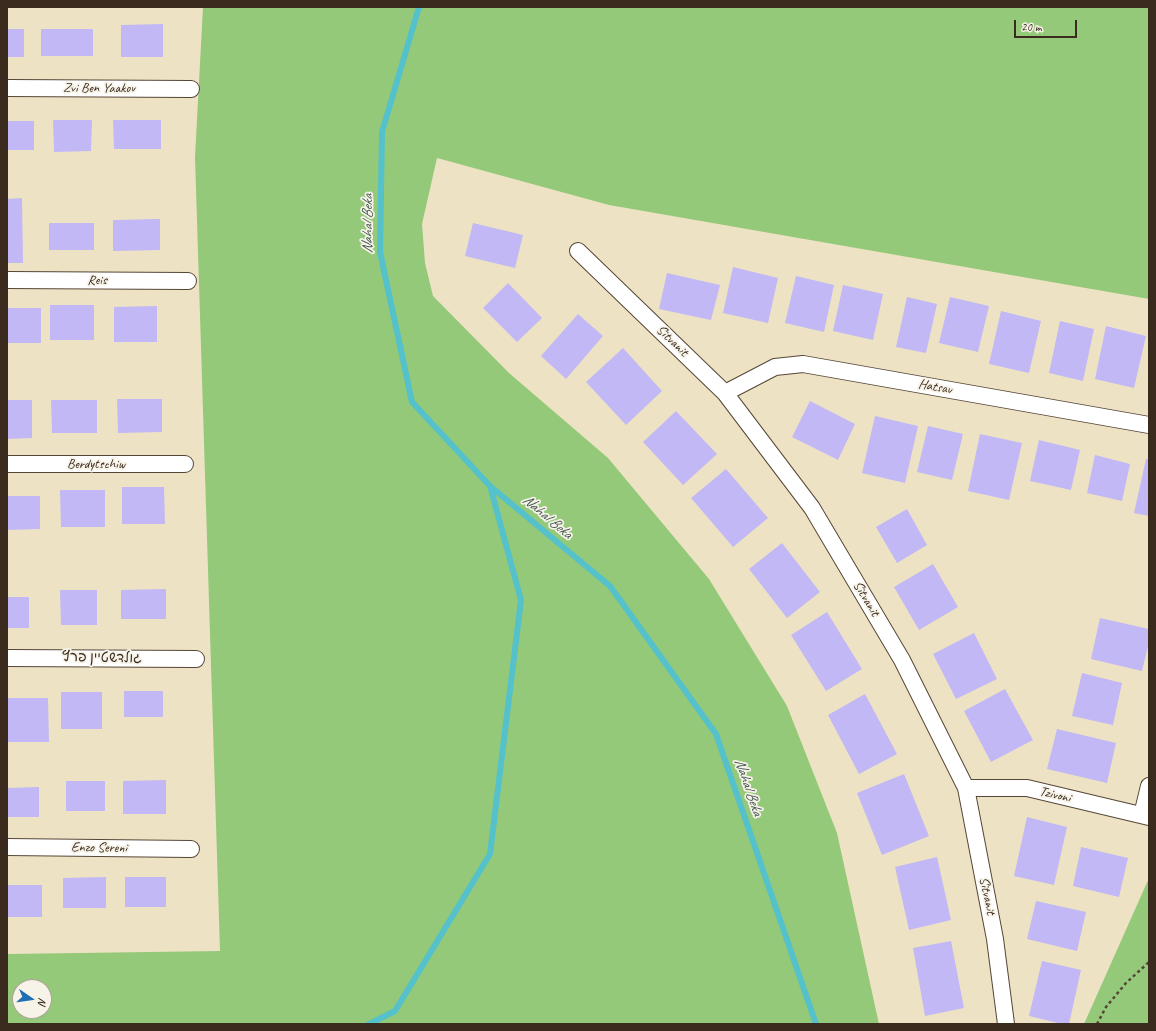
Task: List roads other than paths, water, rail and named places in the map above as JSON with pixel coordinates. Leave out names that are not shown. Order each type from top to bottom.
[{"type":"street","name":"Zvi Ben Yaakov","points":[[7,88],[191,89]]},
{"type":"street","name":"Sitvanit","points":[[578,251],[725,393],[812,508],[902,660],[966,788],[995,939],[1006,1024]]},
{"type":"street","name":"Reis","points":[[7,280],[188,281]]},
{"type":"street","name":"Hatsav","points":[[725,393],[775,367],[803,364],[1149,426]]},
{"type":"street","name":"Berdytschiw","points":[[7,464],[185,464]]},
{"type":"street","name":"גולדשטיין פרץ","points":[[7,658],[196,659]]},
{"type":"street","name":"Tzivoni","points":[[966,788],[1028,788],[1146,816],[1149,786]]},
{"type":"street","name":"Enzo Sereni","points":[[7,847],[191,849]]},
{"type":"waterway","name":"Nahal Beka","points":[[419,7],[382,132],[380,252],[412,402],[490,486],[610,586],[716,734],[816,1024]]},
{"type":"waterway","points":[[369,1024],[395,1011],[490,854],[521,600],[490,486]]}]
